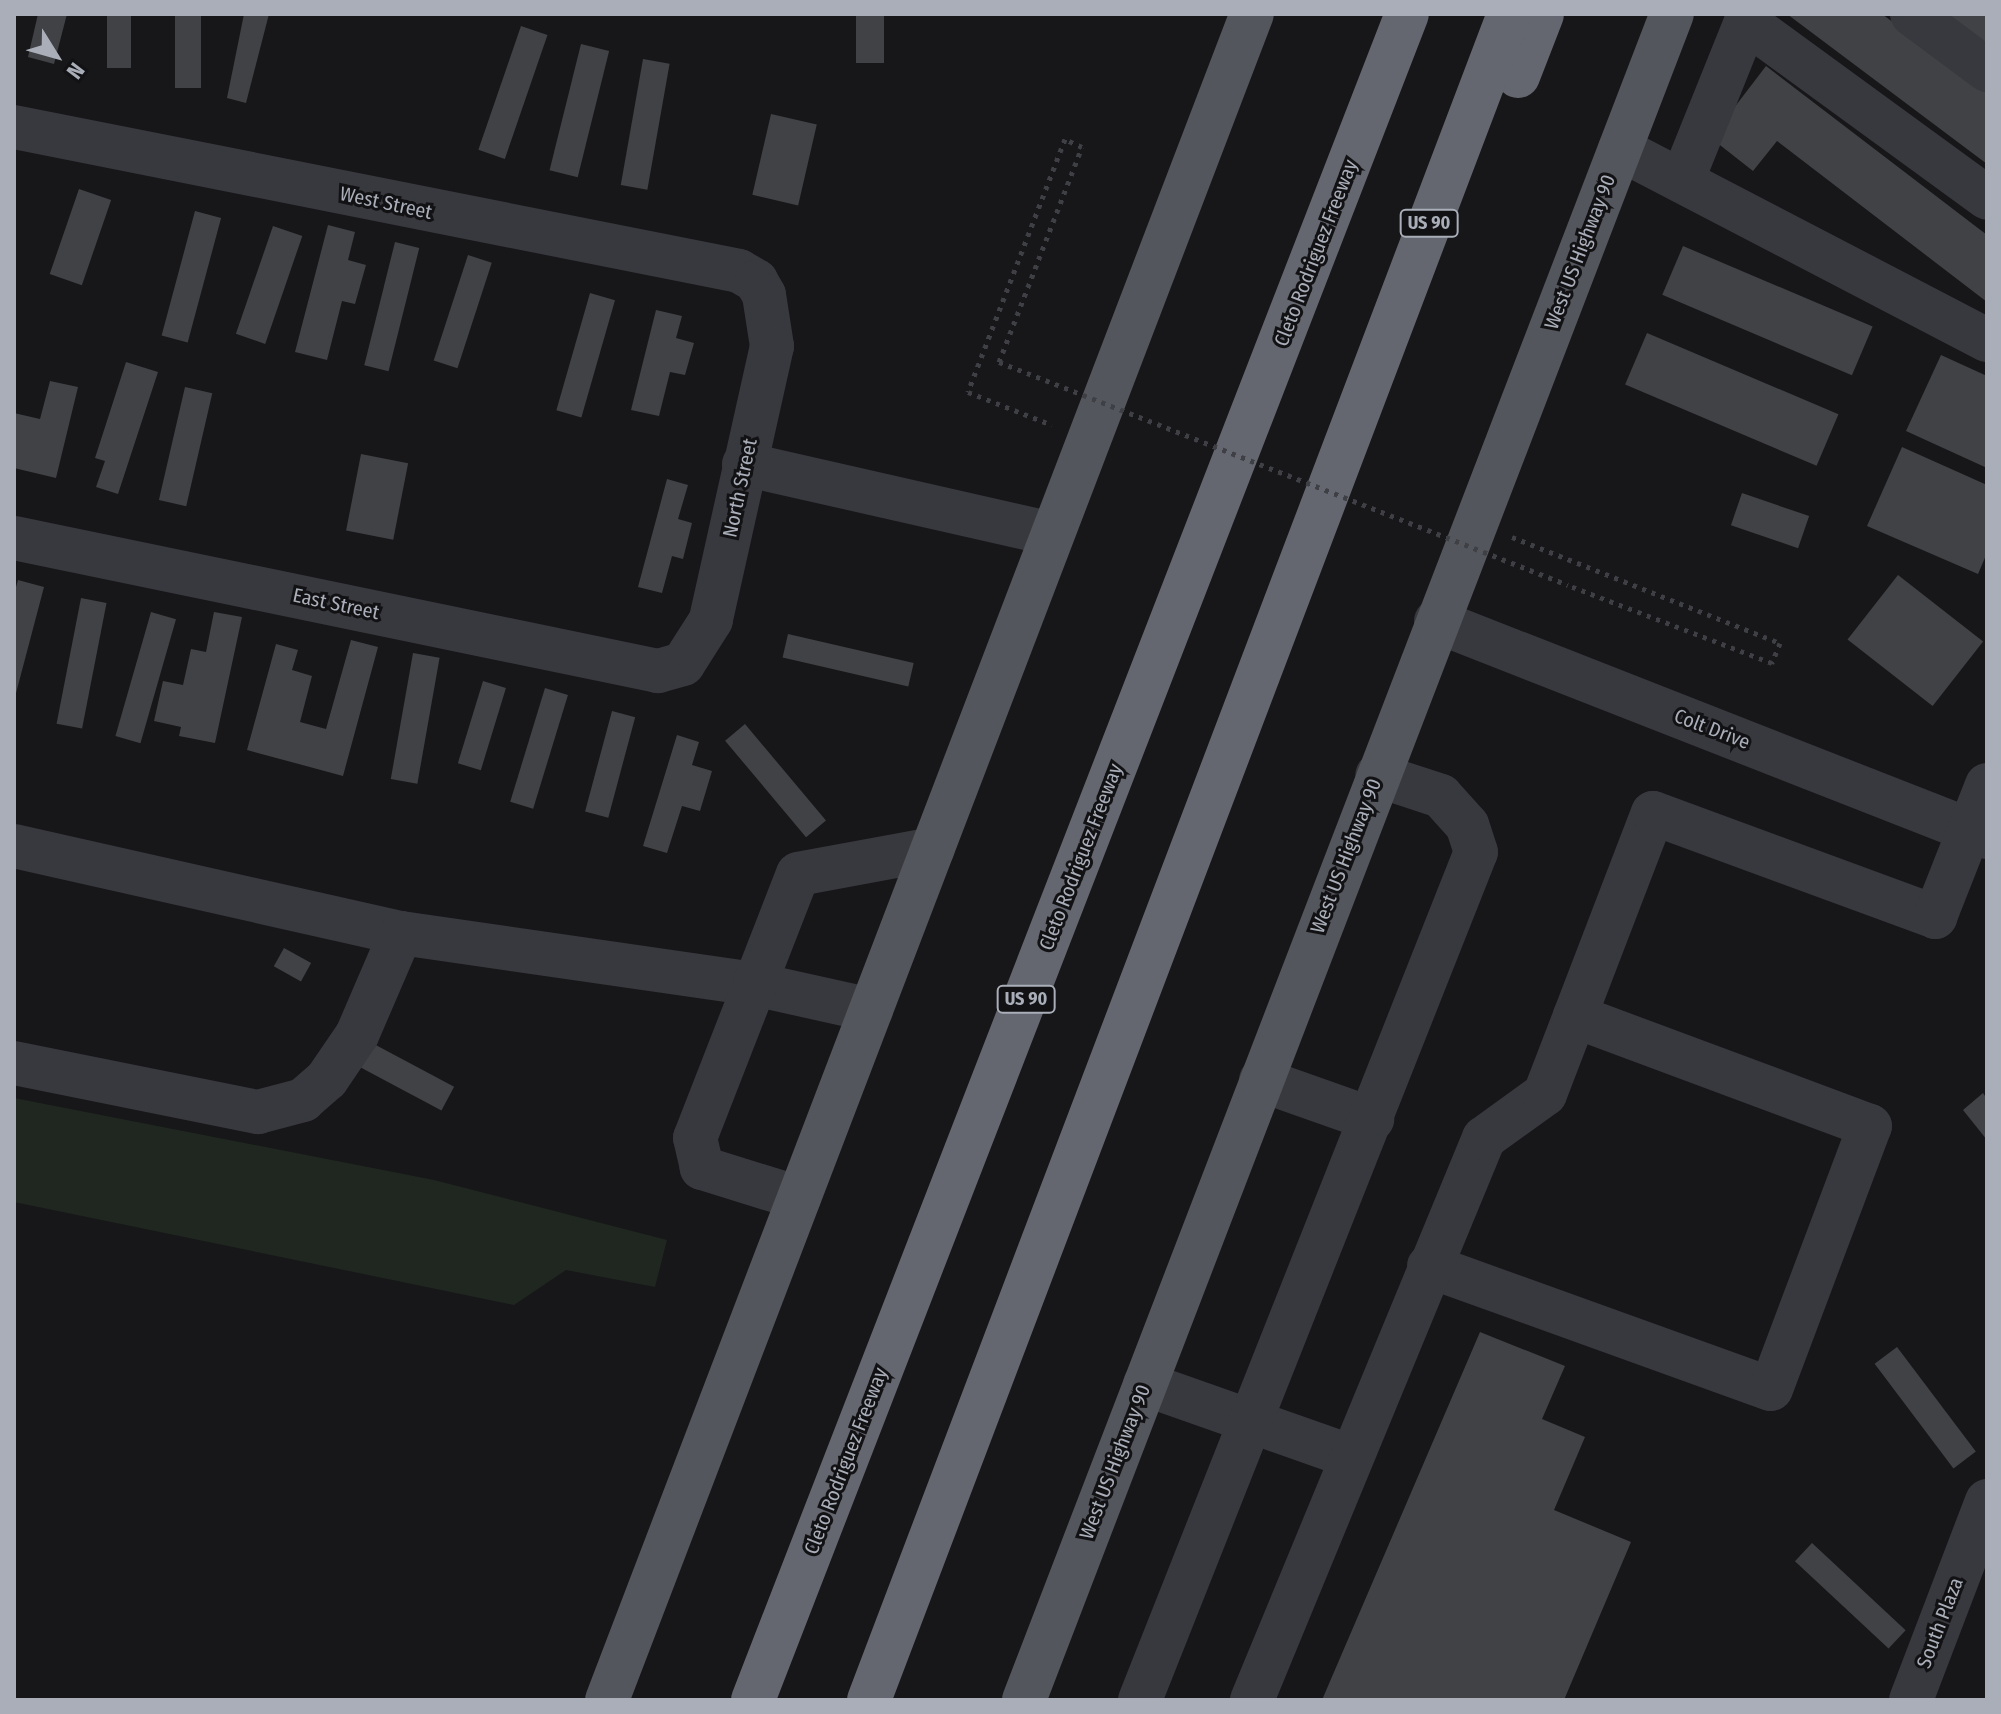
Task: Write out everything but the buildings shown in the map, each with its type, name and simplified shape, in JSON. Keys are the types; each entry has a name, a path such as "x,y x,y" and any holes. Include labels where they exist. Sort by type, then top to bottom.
{"highway":[{"path":"1299,298 1354,74 1376,14"},
{"name":"Cleto Rodriguez Freeway","path":"753,1700 1407,14"},
{"name":"US 90","path":"869,1700 1509,14"},
{"path":"1349,431 1471,199 1542,14"}],"main road":[{"path":"607,1700 1252,14"},
{"name":"West US Highway 90","path":"1024,1700 1436,621 1672,14"}],"street":[{"path":"1912,14 1987,70"},
{"path":"1682,181 1747,18 1987,198"},
{"name":"West Street","path":"14,127 739,271 756,281"},
{"path":"1620,149 1987,340"},
{"name":"North Street","path":"658,671 683,664 711,620 772,346 771,315 756,281"},
{"path":"744,464 1052,534"},
{"name":"East Street","path":"14,538 658,671"},
{"name":"Colt Drive","path":"1436,621 1978,833"},
{"path":"1140,1700 1476,852 1467,825 1441,796 1377,775"},
{"path":"1252,1700 1349,1456 1484,1138 1545,1094 1653,813 1935,917 1978,833 1987,785"},
{"path":"14,846 401,933 754,984 871,1010"},
{"path":"799,1198 702,1168 695,1138 754,984 798,874 933,849"},
{"path":"14,1063 258,1112 303,1100 327,1079 357,1035 401,933"},
{"path":"1429,1266 1771,1389 1870,1126 1575,1016"},
{"path":"1261,1080 1372,1119"},
{"path":"1145,1384 1349,1456"},
{"name":"South Plaza","path":"1911,1700 1987,1501"}],"path":[{"path":"1055,426 968,392 1065,139 1082,147 999,362 1772,663 1780,643 1507,535"}],"shaded area":[{"path":"14,1098 434,1180 667,1240 655,1287 566,1270 514,1305 14,1202"}]}
